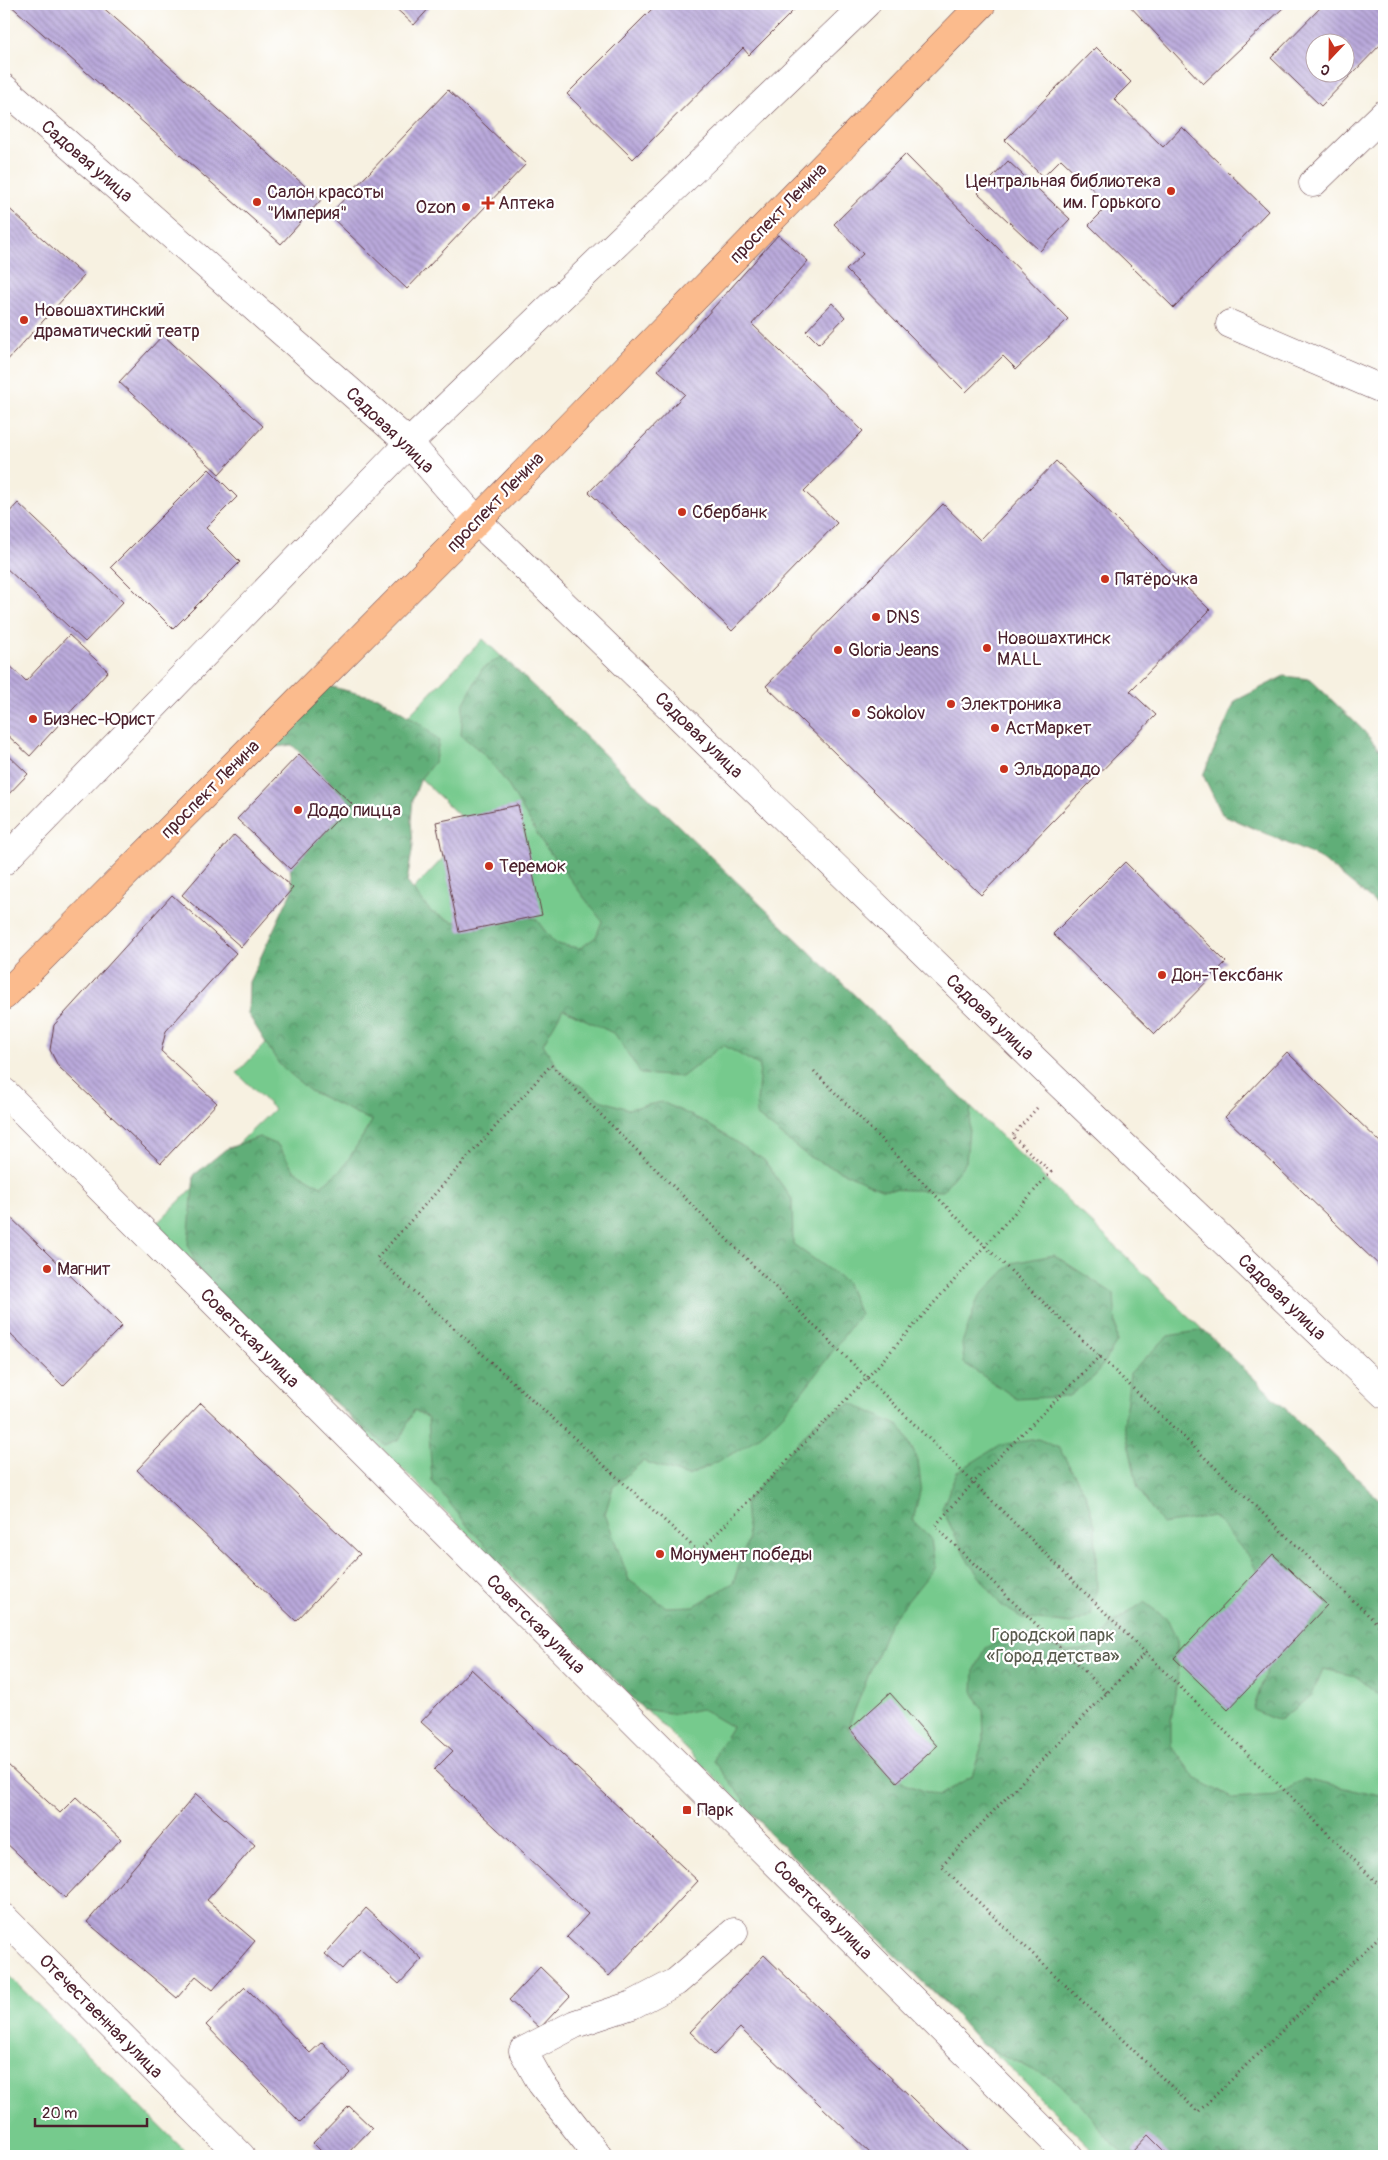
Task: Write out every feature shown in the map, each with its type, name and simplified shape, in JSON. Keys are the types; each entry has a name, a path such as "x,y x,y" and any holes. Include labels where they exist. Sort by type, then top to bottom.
{"main road":[{"name":"проспект Ленина","path":"4,996 477,521 971,7"}],"street":[{"path":"4,860 409,444 866,4"},
{"name":"Садовая улица","path":"4,88 409,444 477,521 1059,1083 1383,1390"},
{"path":"1313,183 1384,114"},
{"path":"1230,324 1384,390"},
{"name":"Советская улица","path":"4,1092 1056,2152"},
{"name":"Отечественная улица","path":"4,1918 241,2156"},
{"path":"598,2156 541,2083 523,2051 575,2024 632,2005 676,1982 734,1932"}],"path":[{"path":"1059,1083 1012,1136 1051,1172 986,1247 866,1379 698,1552 376,1258 551,1065 866,1379 1147,1652 1384,1890"},
{"path":"814,1071 986,1247 1384,1630"},
{"path":"1100,1356 973,1482 935,1526 1107,1693"},
{"path":"1147,1652 941,1866 1198,2112 1384,1932"}],"green space":[{"name":"Городской парк «Город детства»","path":"483,639 1384,1504 1384,2156 1099,2156 155,1225 274,1109 237,1073 472,828 383,742"},
{"name":"Городской парк «Город детства»","path":"502,656 971,1107 966,1162 942,1191 881,1189 809,1157 756,1115 760,1066 723,1045 682,1077 641,1074 615,1034 563,1009 543,1044 560,1071 600,1100 628,1109 662,1102 703,1121 764,1160 792,1199 793,1244 846,1282 860,1314 817,1373 782,1415 762,1434 742,1448 688,1476 643,1461 613,1487 605,1514 629,1580 666,1607 694,1606 733,1583 748,1539 745,1502 817,1421 852,1403 901,1427 918,1460 921,1487 913,1521 931,1538 935,1567 889,1624 848,1727 877,1763 905,1784 938,1796 972,1776 984,1739 983,1711 973,1691 974,1671 986,1648 1018,1632 1066,1651 1093,1649 1113,1623 1144,1602 1168,1620 1177,1640 1178,1674 1171,1721 1171,1745 1195,1778 1233,1799 1276,1796 1304,1779 1384,1797 1384,2156 1124,2156 1080,2104 1058,2082 982,2045 946,2004 769,1833 714,1761 717,1751 732,1727 701,1709 676,1714 643,1709 470,1529 432,1481 428,1418 414,1410 400,1439 385,1445 207,1295 188,1244 194,1175 226,1149 259,1137 278,1145 294,1170 321,1186 343,1168 372,1121 310,1091 279,1064 248,1014 249,982 293,888 290,869 352,804 292,745 276,747 274,725 317,683 378,697 422,725 439,741 435,761 421,778 413,799 411,821 413,845 407,882 431,912 454,922 501,910 536,919 555,944 580,948 596,937 602,921 544,845 506,782 486,756 461,735 463,705 482,669"},
{"path":"1284,676 1310,679 1362,729 1384,755 1384,910 1320,858 1222,814 1203,775 1235,701"},
{"path":"1054,1255 1114,1294 1117,1342 1095,1376 1069,1396 1017,1399 964,1363 962,1343 978,1298 1012,1263"},
{"path":"1204,1330 1384,1504 1384,1699 1356,1676 1323,1669 1312,1695 1278,1721 1253,1710 1283,1622 1250,1558 1214,1516 1162,1524 1138,1488 1124,1424 1130,1373 1168,1336"},
{"path":"1038,1439 1059,1448 1085,1493 1095,1525 1097,1588 1091,1615 1071,1624 1022,1618 1001,1605 969,1563 942,1509 957,1472 1000,1445"},
{"path":"4,1971 190,2156 4,2156"}],"building":[{"path":"9,4 99,4 321,200 281,244"},
{"path":"391,4 433,4 414,25"},
{"path":"657,4 800,4 749,55 743,48 633,159 567,94"},
{"path":"1128,4 1282,4 1285,6 1203,84"},
{"path":"1324,4 1384,4 1384,41 1356,70 1356,32 1306,32 1306,82 1344,82 1321,106 1271,58"},
{"name":"Центральная библиотека им. Горького","path":"1096,47 1131,82 1114,99 1163,147 1182,127 1268,211 1174,308 1089,225 1109,205 1061,159 1043,177 1005,140"},
{"path":"448,90 526,164 407,289 329,215"},
{"path":"905,154 1068,319 1016,369 1003,356 966,392 846,270 863,254 834,224"},
{"path":"1008,161 1070,219 1040,251 978,193"},
{"name":"Новошахтинский драматический театр","path":"4,204 84,276 4,364"},
{"path":"778,235 808,261 752,324 863,431 804,491 837,523 732,631 589,492 685,394 658,370"},
{"path":"832,303 845,317 819,344 806,331"},
{"path":"163,335 263,426 219,474 119,382"},
{"name":"Новошахтинск MALL","path":"1056,461 1210,610 1130,691 1156,715 981,895 766,686 943,504 980,540"},
{"path":"209,469 237,497 206,528 240,562 173,629 111,567"},
{"path":"18,503 123,602 85,642 4,566 4,518"},
{"path":"69,635 108,671 30,756 4,732 4,660 26,681"},
{"path":"4,751 28,774 4,799"},
{"path":"299,754 352,804 290,869 237,819"},
{"path":"518,805 542,915 459,932 436,822"},
{"path":"234,835 293,888 241,947 182,895"},
{"path":"1125,862 1226,962 1155,1034 1053,934"},
{"path":"172,895 236,953 166,1031 161,1051 217,1103 161,1163 58,1066 50,1050 54,1025"},
{"path":"1287,1052 1384,1146 1384,1270 1225,1117"},
{"path":"4,1211 122,1326 63,1386 4,1328"},
{"path":"201,1403 360,1554 296,1621 137,1470"},
{"path":"1273,1554 1327,1605 1228,1710 1174,1658"},
{"path":"471,1669 698,1881 609,1976 567,1937 588,1914 434,1770 453,1751 421,1722"},
{"path":"890,1693 937,1746 897,1782 850,1729"},
{"path":"8,1765 60,1813 76,1797 121,1839 65,1898 4,1841 4,1770"},
{"path":"196,1794 255,1845 207,1900 255,1941 213,1990 196,1976 177,1998 87,1922"},
{"path":"366,1908 422,1959 399,1984 360,1949 342,1969 325,1954"},
{"path":"764,1955 972,2156 873,2156 740,2028 714,2055 690,2032"},
{"path":"540,1967 570,1996 540,2028 509,2000"},
{"path":"245,1987 310,2053 322,2042 351,2073 300,2122 206,2025"},
{"path":"349,2106 372,2128 345,2156 326,2156 313,2143"},
{"path":"1148,2135 1169,2156 1137,2156 1132,2152"}],"place":[{"name":"Центральная библиотека им. Горького","path":"1171,191"},
{"name":"Салон красоты \"Империя\"","path":"257,202"},
{"name":"Аптека","path":"488,203"},
{"name":"Ozon","path":"466,207"},
{"name":"Новошахтинский драматический театр","path":"24,320"},
{"name":"Сбербанк","path":"682,512"},
{"name":"Пятёрочка","path":"1105,579"},
{"name":"DNS","path":"876,617"},
{"name":"Новошахтинск MALL","path":"987,648"},
{"name":"Gloria Jeans","path":"838,650"},
{"name":"Электроника","path":"951,704"},
{"name":"Sokolov","path":"856,713"},
{"name":"Бизнес-Юрист","path":"33,719"},
{"name":"АстМаркет","path":"995,728"},
{"name":"Эльдорадо","path":"1004,769"},
{"name":"Додо пицца","path":"298,810"},
{"name":"Теремок","path":"489,866"},
{"name":"Дон-Тексбанк","path":"1162,975"},
{"name":"Магнит","path":"47,1269"},
{"name":"Монумент победы","path":"660,1554"},
{"name":"Парк","path":"687,1810"}]}
